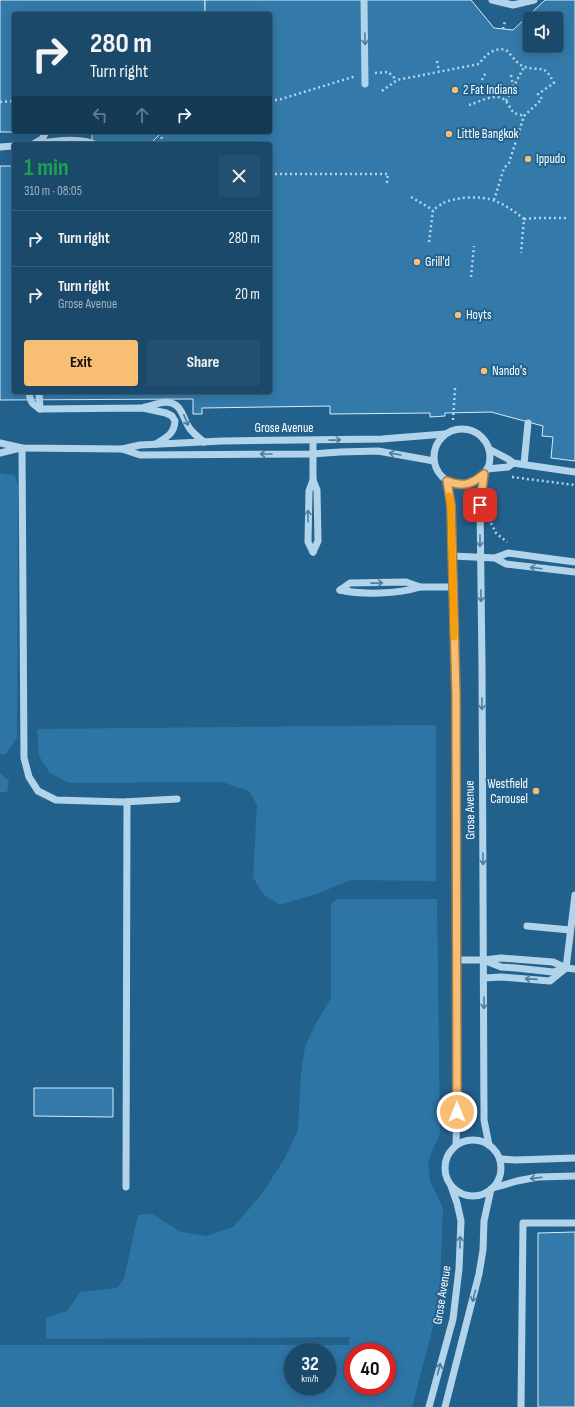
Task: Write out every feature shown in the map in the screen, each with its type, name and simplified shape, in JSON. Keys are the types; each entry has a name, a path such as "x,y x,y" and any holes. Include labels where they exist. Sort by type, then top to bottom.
{"street":[{"path":"364,0 365,84"},
{"path":"492,0 513,4 534,0"},
{"path":"37,142 42,139 45,134"},
{"path":"80,134 80,141"},
{"path":"47,142 86,142"},
{"path":"0,147 12,146"},
{"path":"29,394 29,400 40,409 143,408 166,413 172,416 175,421 174,428 172,433 156,444"},
{"path":"39,394 40,409"},
{"path":"143,408 166,402 176,405 181,408 189,428 204,442"},
{"path":"524,464 528,423"},
{"path":"455,429 466,429 476,432 484,439 489,449 490,459 486,472 477,481 467,484 456,484 447,481 436,468 434,461 434,450 438,441 446,434 455,429"},
{"name":"Grose Avenue","path":"0,443 22,448 122,449 140,445 156,444 382,439 446,434"},
{"path":"313,440 313,480 317,490 318,541 314,552 308,542 308,491 313,480"},
{"path":"22,448 24,758 29,777 38,791 56,800 127,802 177,800"},
{"name":"Grose Avenue","path":"0,453 22,448"},
{"name":"Grose Avenue","path":"122,449 140,455 312,454 378,451 434,461"},
{"path":"489,449 513,463 575,472"},
{"path":"486,472 508,467 513,463"},
{"name":"Grose Avenue","path":"486,472 480,505 480,557 482,665 484,1120 489,1145"},
{"name":"Grose Avenue","path":"447,481 451,505 456,703 456,1145"},
{"path":"495,558 508,553 575,562"},
{"path":"452,556 495,558 506,564 575,572"},
{"path":"420,587 406,582 350,583 340,590 351,592 407,591 420,587 453,586"},
{"path":"126,1188 127,802"},
{"path":"484,978 501,977 550,981 566,968 575,895"},
{"path":"527,926 570,930"},
{"path":"457,960 484,960 501,958 553,962 566,968 575,969"},
{"path":"473,1139 489,1145 496,1151 500,1159 501,1168 499,1177 491,1188 484,1193 477,1196 467,1195 458,1192 451,1186 445,1172 445,1164 450,1150 456,1145 473,1139"},
{"path":"500,1159 516,1160 575,1158"},
{"path":"491,1188 538,1177 575,1176"},
{"name":"Grose Avenue","path":"429,1407 452,1318 459,1269 460,1221 457,1203 451,1186"},
{"path":"445,1407 479,1274 483,1250 484,1221 491,1188"},
{"path":"521,1407 523,1223 575,1223"}],"path":[{"path":"503,29 505,21"},
{"path":"382,91 397,80 479,64 487,54 496,49 506,50 518,63 524,67 545,69 554,82 538,94 542,99 524,116 509,163 504,168 494,200"},
{"path":"511,54 514,51"},
{"path":"437,61 439,71"},
{"path":"506,101 524,67"},
{"path":"272,100 278,100 354,76 365,74 388,72 397,80"},
{"path":"482,80 486,72"},
{"path":"511,75 514,87"},
{"path":"469,105 491,97 499,97 506,101 514,114 524,116"},
{"path":"0,102 12,101"},
{"path":"161,134 162,141"},
{"path":"272,174 388,174 387,182 390,183"},
{"path":"411,197 433,210"},
{"path":"433,210 444,203 473,197 494,200 506,205 524,219 567,218"},
{"path":"429,242 433,210"},
{"path":"521,253 524,219"},
{"path":"471,277 474,246"},
{"path":"453,420 455,388"},
{"path":"505,477 525,478 575,485"},
{"path":"490,522 496,533 508,544"}],"shaded area":[{"path":"0,473 15,475 18,487 17,738 6,754 0,754"},
{"path":"436,725 436,881 351,880 319,893 280,905 264,895 253,877 257,805 249,791 222,782 69,783 50,773 39,756 37,729"},
{"path":"0,773 9,781 7,792 0,792"},
{"path":"338,899 437,899 440,1134 428,1164 430,1181 443,1208 440,1284 433,1327 412,1407 0,1407 0,1345 284,1345 284,1395 336,1395 336,1345 344,1345 344,1395 396,1395 396,1343 349,1343 350,1337 46,1339 46,1318 67,1311 80,1292 117,1288 124,1279 138,1215 152,1214 181,1232 207,1236 233,1227 261,1195 285,1158 298,1130 301,1073 305,1047 315,1025 331,998 331,904"}],"building":[{"path":"0,0 205,0 205,12 12,12 12,132 0,132"},
{"name":"Westfield Carousel","path":"205,0 471,0 494,28 513,30 523,21 523,52 563,52 563,12 532,12 545,0 575,0 575,461 551,458 553,437 542,436 543,426 491,412 445,413 445,416 430,417 430,413 330,414 330,406 202,408 202,414 193,414 193,399 0,400 0,166 12,166 12,394 272,394 272,142 152,142 160,134 272,134 272,12 205,12"},
{"path":"92,134 160,134 152,142 92,142"},
{"path":"34,1088 113,1088 113,1117 34,1116"},
{"path":"575,1232 575,1407 538,1407 538,1233"}],"slow traffic":[{"path":"449,496 451,505 454,637"}],"place":[{"name":"2 Fat Indians","path":"455,90"},
{"name":"Little Bangkok","path":"449,134"},
{"name":"Ippudo","path":"528,159"},
{"name":"Grill'd","path":"417,262"},
{"name":"Hoyts","path":"458,315"},
{"name":"Nando's","path":"484,371"},
{"name":"Westfield Carousel","path":"536,791"}],"route":[{"path":"457,1112 456,696 451,505 447,481 456,484 467,484 477,481 484,474 480,505"}]}
